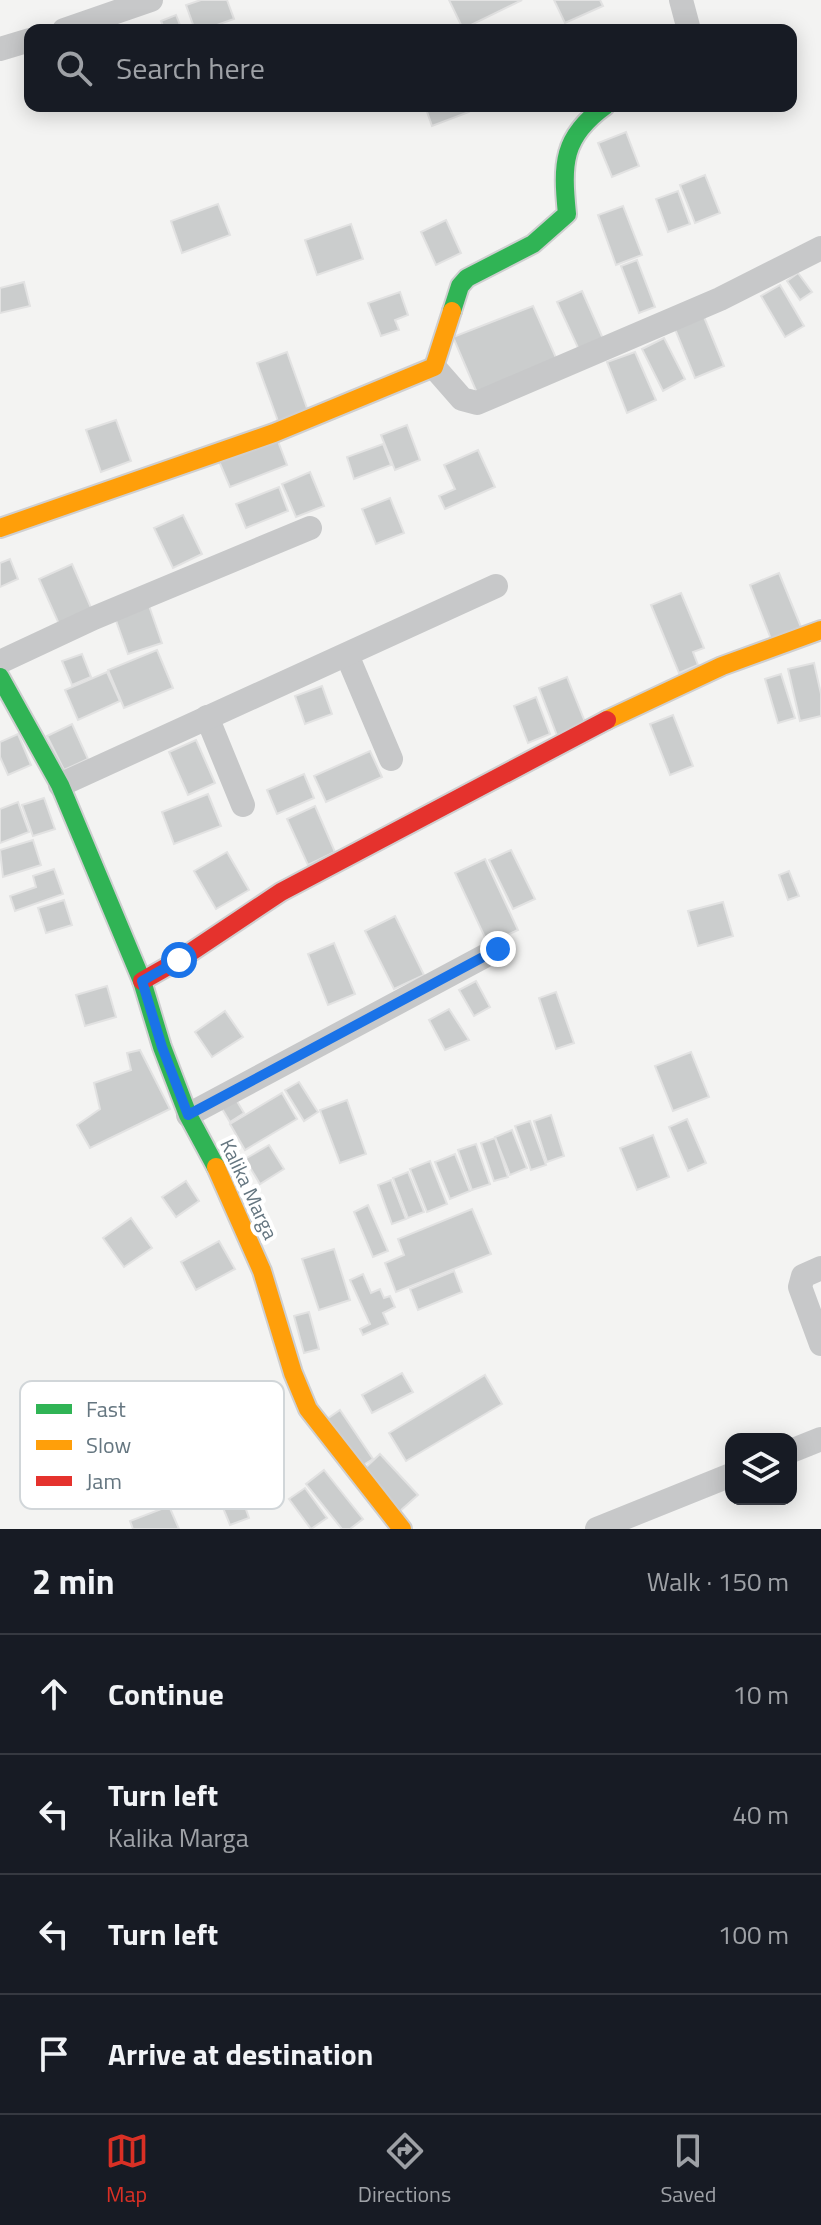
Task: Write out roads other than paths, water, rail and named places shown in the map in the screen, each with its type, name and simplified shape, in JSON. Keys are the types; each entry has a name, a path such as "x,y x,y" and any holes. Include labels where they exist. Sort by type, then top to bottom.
{"street":[{"path":"81,24 151,0"},
{"path":"681,0 687,24"},
{"path":"0,49 24,42"},
{"path":"0,528 306,422 434,367 460,286 467,278 534,244 553,231 567,214 564,156 569,140 596,112"},
{"path":"434,367 462,399 477,403 720,299 821,248"},
{"path":"0,662 94,618 310,528"},
{"path":"60,785 496,586"},
{"path":"142,981 281,892 604,721 722,666 821,630"},
{"path":"347,655 391,759"},
{"name":"Kalika Marga","path":"0,677 60,785 142,981 162,1047 188,1115 223,1180 262,1271 293,1373 308,1409 402,1529"},
{"path":"207,717 243,805"},
{"path":"188,1115 498,949"},
{"path":"821,1268 803,1276 800,1287 821,1344"},
{"path":"797,1449 821,1439"},
{"path":"597,1529 725,1477"}]}
